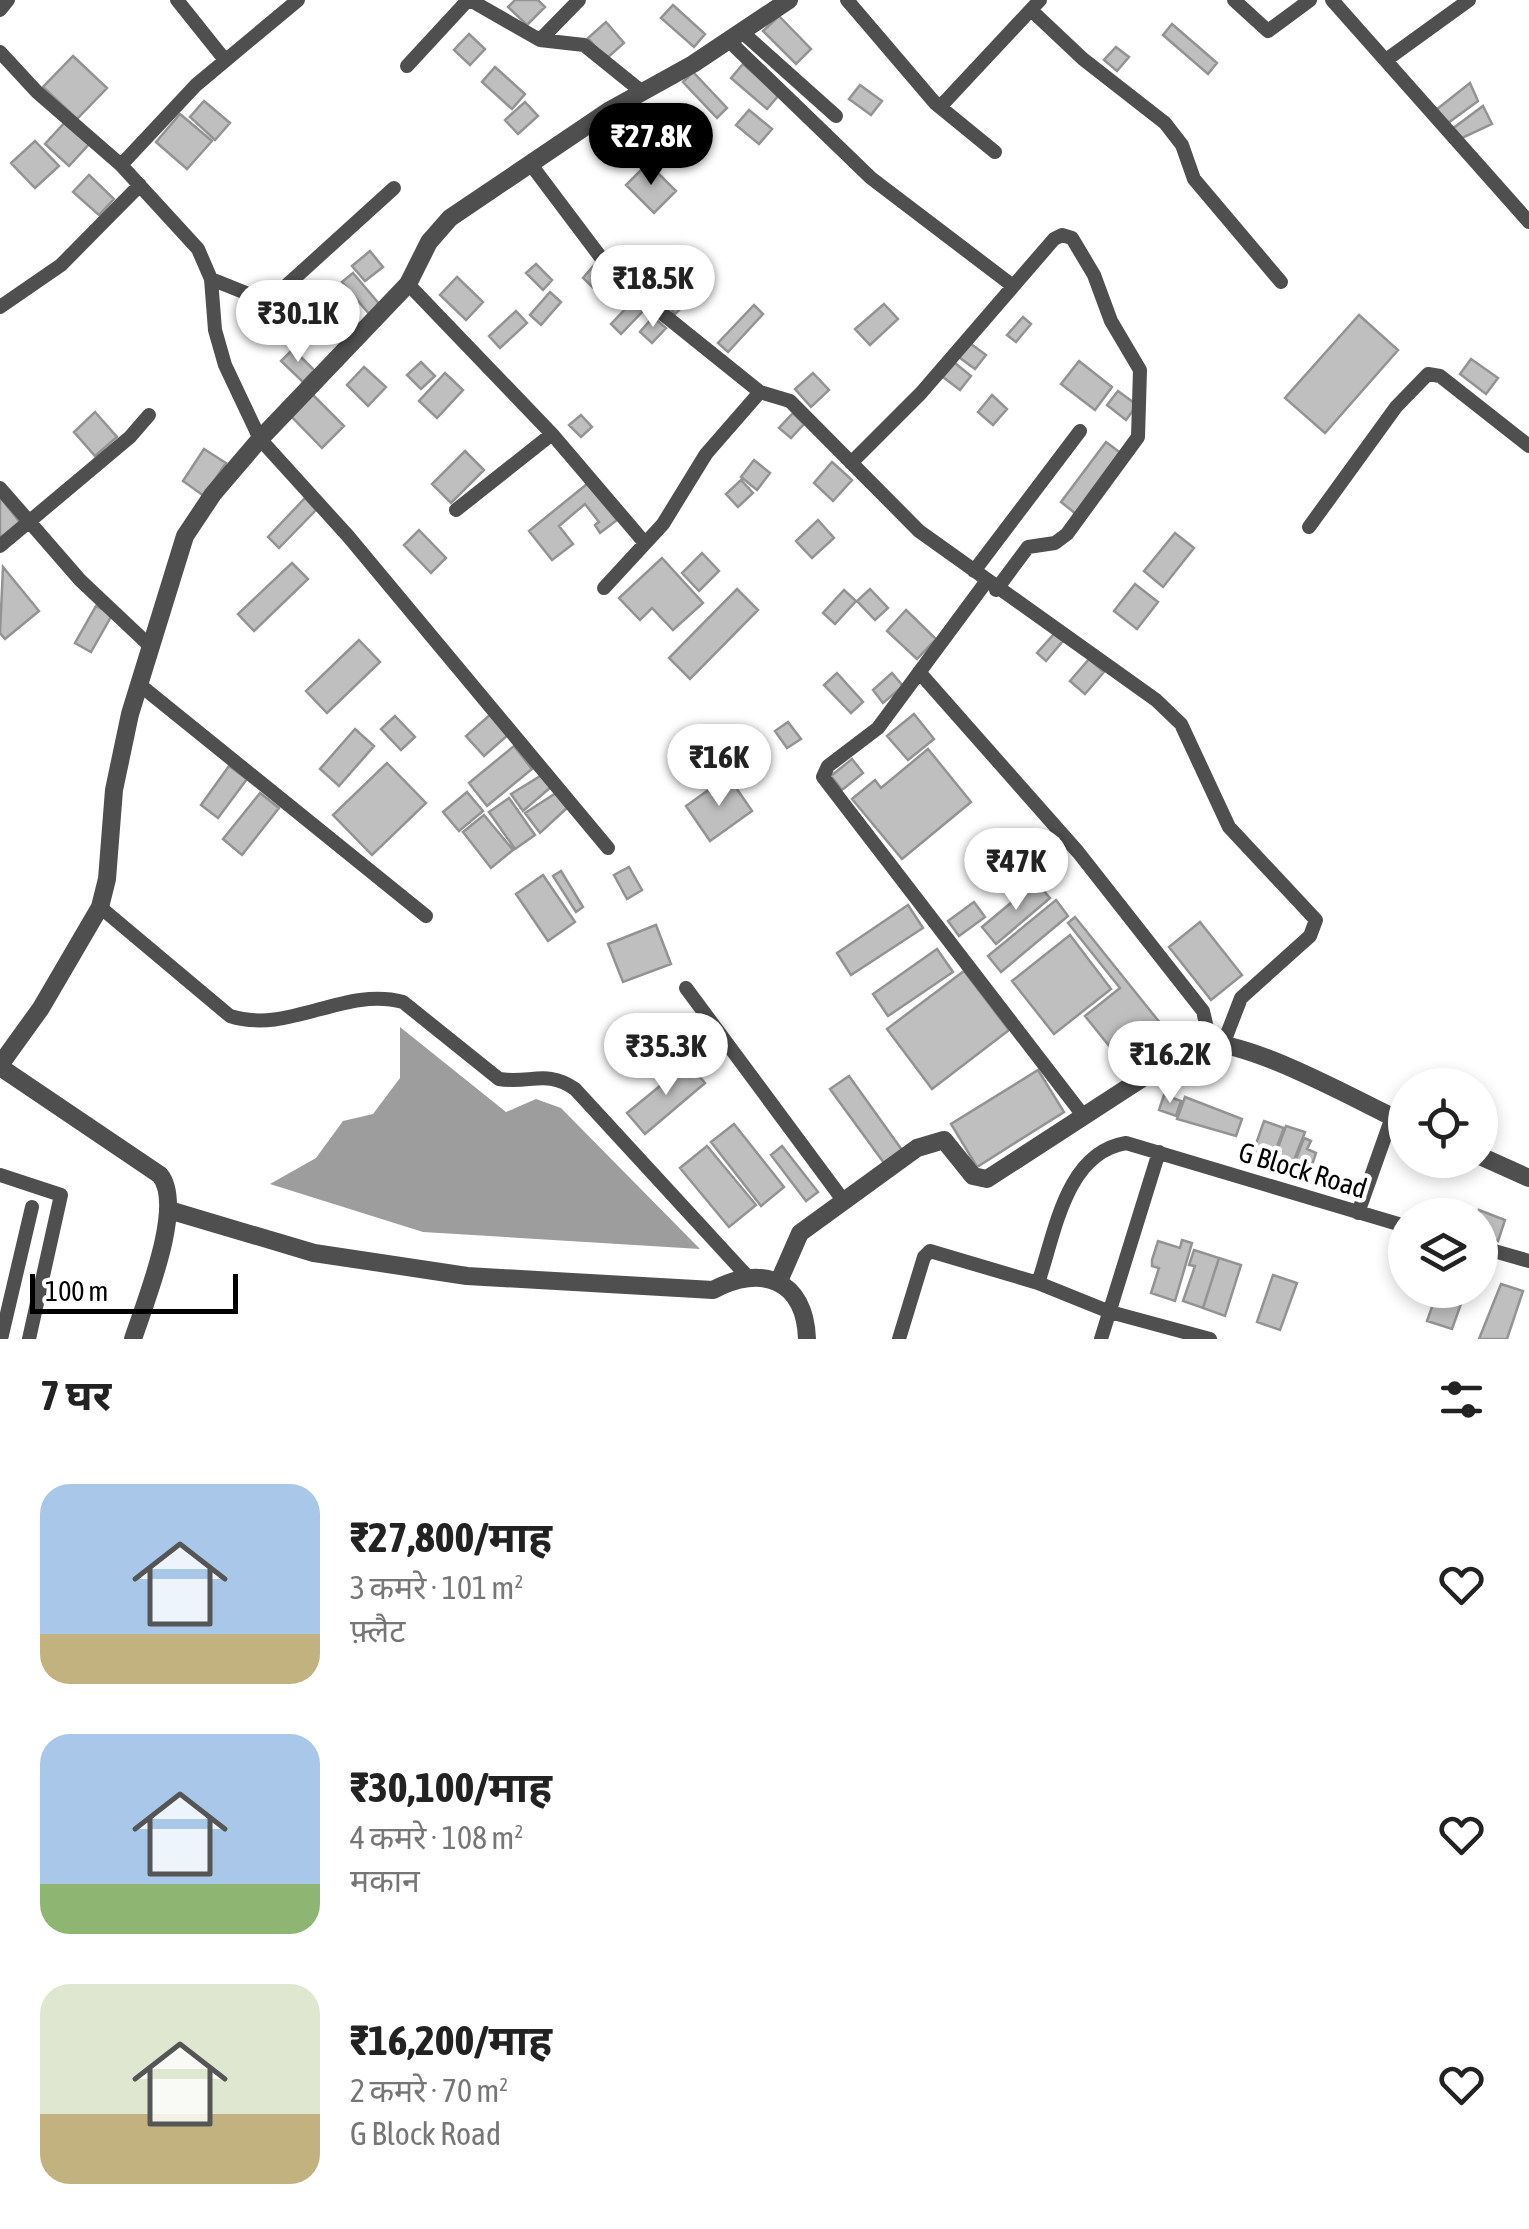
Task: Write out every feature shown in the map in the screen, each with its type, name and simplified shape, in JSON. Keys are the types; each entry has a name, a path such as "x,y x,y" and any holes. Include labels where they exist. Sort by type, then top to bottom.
{"street":[{"path":"0,10 8,0"},
{"path":"176,0 225,60"},
{"path":"122,165 196,85 298,0"},
{"path":"407,66 469,0 540,40 584,46 641,91"},
{"path":"540,40 579,0"},
{"path":"133,1339 169,1210 169,1188 160,1175 0,1066 41,1008 100,907 107,879 114,790 140,685 185,536 213,494 260,439 408,284 440,228 641,91 736,37 789,0"},
{"path":"847,0 940,107 995,152"},
{"path":"1234,0 1268,32 1310,0"},
{"path":"1332,0 1529,222"},
{"path":"1386,60 1469,0"},
{"path":"940,107 1036,5 1165,123 1182,145 1194,179 1282,282"},
{"path":"736,37 836,116"},
{"path":"736,37 871,178 1013,286"},
{"path":"0,52 37,92 122,165 198,249 212,279 215,330 225,364 260,439 348,536 608,848"},
{"path":"532,166 612,270 760,392 790,401 919,532 1168,709 1181,724 1229,827 1316,920 1310,936 1241,998 1217,1041"},
{"path":"0,307 60,265 140,184"},
{"path":"212,279 256,297 276,295 394,188"},
{"path":"851,463 921,393 1054,239 1062,234 1072,238 1094,275 1111,321 1138,360 1138,437 1067,534 1055,543 1028,548 991,586 878,728 828,766 824,785 1082,1114"},
{"path":"408,284 552,434 644,542"},
{"path":"1308,527 1396,407 1428,374 1440,376 1529,446"},
{"path":"604,588 663,524 706,454 760,392"},
{"path":"0,546 130,437 149,415"},
{"path":"974,571 1080,430"},
{"path":"456,510 552,434"},
{"path":"0,488 80,580 151,647"},
{"path":"919,672 1090,866 1204,1011 1217,1041"},
{"path":"140,685 426,916"},
{"path":"100,907 230,1016 252,1023 274,1022 385,997 403,1002 499,1080 559,1077 575,1089 747,1276"},
{"path":"686,988 842,1200"},
{"path":"778,1281 800,1233 842,1200 934,1140 952,1144 973,1176 988,1179 1082,1114 1195,1044 1217,1041 1388,1116"},
{"name":"G Block Road","path":"1038,1283 1070,1189 1087,1160 1126,1142 1388,1221"},
{"path":"1358,1213 1388,1143"},
{"path":"1101,1339 1160,1152"},
{"path":"1498,1164 1529,1178"},
{"path":"0,1174 61,1195 29,1339"},
{"path":"1,1339 32,1207"},
{"path":"169,1210 314,1253 467,1276 713,1290 747,1276 778,1281 800,1304 808,1339"},
{"path":"900,1338 924,1258 930,1251 1038,1283 1110,1312 1210,1339"},
{"path":"1498,1253 1529,1261"}],"shaded area":[{"path":"400,1027 506,1112 536,1099 561,1108 700,1249 423,1232 270,1184 316,1158 343,1121 373,1114 400,1078"}],"building":[{"path":"515,0 538,0 545,7 527,25 508,7"},
{"path":"673,5 705,34 694,47 661,18"},
{"path":"779,16 811,49 796,64 763,31"},
{"path":"606,22 624,43 606,59 588,38"},
{"path":"1172,24 1217,63 1208,74 1163,35"},
{"path":"469,34 485,49 470,65 454,50"},
{"path":"1116,47 1129,57 1117,71 1104,60"},
{"path":"73,56 107,88 77,119 43,87"},
{"path":"743,64 779,95 767,109 731,78"},
{"path":"495,67 525,94 512,109 482,82"},
{"path":"693,72 727,108 717,118 683,82"},
{"path":"1470,83 1478,101 1448,123 1436,110"},
{"path":"860,85 882,101 871,115 849,99"},
{"path":"204,101 230,123 215,140 190,117"},
{"path":"525,102 538,116 518,134 505,120"},
{"path":"1483,106 1492,124 1460,139 1452,129"},
{"path":"749,110 772,129 759,144 736,125"},
{"path":"180,114 212,141 187,169 156,142"},
{"path":"67,120 91,142 69,166 45,144"},
{"path":"35,141 59,166 35,188 11,163"},
{"path":"648,163 676,191 654,213 626,185"},
{"path":"89,175 114,199 99,215 73,192"},
{"path":"370,251 383,267 365,281 352,266"},
{"path":"536,264 552,280 543,290 526,273"},
{"path":"595,264 619,286 606,300 583,278"},
{"path":"353,273 381,306 370,315 342,282"},
{"path":"457,277 483,302 466,320 440,295"},
{"path":"681,287 691,299 675,314 665,302"},
{"path":"550,292 561,302 541,325 530,315"},
{"path":"633,301 643,311 621,334 611,324"},
{"path":"884,304 898,319 870,345 855,329"},
{"path":"754,305 763,314 728,352 718,343"},
{"path":"516,311 527,323 500,348 489,336"},
{"path":"1359,315 1398,350 1325,433 1285,398"},
{"path":"653,317 666,328 652,343 640,332"},
{"path":"1023,317 1031,324 1016,342 1007,335"},
{"path":"967,341 986,355 975,369 956,355"},
{"path":"293,349 314,370 303,382 281,361"},
{"path":"1471,359 1498,378 1486,394 1460,374"},
{"path":"1079,361 1112,387 1095,410 1061,384"},
{"path":"421,362 435,376 421,389 407,375"},
{"path":"955,363 971,376 960,390 943,377"},
{"path":"364,367 386,387 368,406 347,385"},
{"path":"445,373 463,390 437,418 419,401"},
{"path":"813,373 829,390 811,407 795,389"},
{"path":"1118,391 1137,405 1126,420 1107,405"},
{"path":"311,393 344,426 322,448 289,414"},
{"path":"992,395 1007,409 993,425 978,412"},
{"path":"95,412 117,437 95,456 74,432"},
{"path":"793,413 804,424 791,438 779,428"},
{"path":"581,415 592,427 581,437 569,425"},
{"path":"1106,442 1122,454 1076,514 1061,502"},
{"path":"204,449 226,463 204,496 183,481"},
{"path":"465,451 484,470 451,503 432,484"},
{"path":"754,460 770,473 757,490 741,477"},
{"path":"832,462 852,480 833,501 814,483"},
{"path":"741,480 753,493 738,507 726,494"},
{"path":"587,484 617,520 600,533 595,525 599,522 585,504 559,526 573,544 552,560 529,531"},
{"path":"0,497 22,525 0,543"},
{"path":"305,498 316,510 279,548 268,537"},
{"path":"818,520 834,538 812,558 796,541"},
{"path":"419,530 446,558 431,573 404,545"},
{"path":"1175,533 1194,548 1163,587 1144,571"},
{"path":"702,553 719,571 699,591 682,573"},
{"path":"662,558 703,603 673,630 652,608 640,620 619,598"},
{"path":"292,563 308,579 254,631 238,614"},
{"path":"3,567 39,611 5,639 0,633"},
{"path":"1135,584 1158,602 1137,629 1114,611"},
{"path":"737,589 758,610 690,679 669,658"},
{"path":"870,589 888,608 875,620 857,601"},
{"path":"844,590 856,601 835,624 823,613"},
{"path":"96,606 112,615 91,652 75,643"},
{"path":"906,610 936,639 917,659 887,631"},
{"path":"1054,634 1063,641 1046,661 1037,653"},
{"path":"359,640 380,662 327,713 306,691"},
{"path":"1089,659 1104,672 1085,694 1070,681"},
{"path":"837,673 863,702 851,713 824,685"},
{"path":"892,673 903,686 883,703 873,690"},
{"path":"491,714 509,734 484,756 466,736"},
{"path":"914,714 934,739 908,760 887,736"},
{"path":"395,716 415,737 401,750 381,729"},
{"path":"788,722 801,739 787,748 775,731"},
{"path":"355,729 374,746 339,786 320,769"},
{"path":"514,746 532,769 487,806 469,783"},
{"path":"928,749 971,802 902,859 852,799 875,780 881,788"},
{"path":"852,759 863,773 842,790 831,776"},
{"path":"387,763 426,803 372,855 333,815"},
{"path":"229,766 247,779 218,818 201,805"},
{"path":"542,775 551,787 523,811 511,794"},
{"path":"728,776 752,811 710,841 686,806"},
{"path":"467,792 483,811 459,831 443,812"},
{"path":"260,793 279,808 242,855 223,839"},
{"path":"556,793 567,808 540,833 525,813"},
{"path":"509,798 535,835 515,849 489,812"},
{"path":"484,815 513,850 491,868 463,832"},
{"path":"629,867 642,890 627,899 614,875"},
{"path":"561,871 583,907 576,912 553,876"},
{"path":"543,875 575,922 548,941 516,894"},
{"path":"1036,882 1050,898 996,944 982,927"},
{"path":"1056,900 1068,916 1001,972 988,956"},
{"path":"974,902 985,917 959,936 948,921"},
{"path":"908,905 923,928 851,975 837,953"},
{"path":"1075,917 1173,1039 1131,1073 1085,1016 1120,988 1068,923"},
{"path":"1200,922 1242,975 1211,1000 1169,947"},
{"path":"656,925 671,964 623,982 608,944"},
{"path":"1070,935 1111,989 1054,1034 1012,981"},
{"path":"937,949 953,972 888,1016 873,994"},
{"path":"964,971 1009,1030 932,1089 887,1029"},
{"path":"688,1063 705,1083 645,1134 627,1113"},
{"path":"1038,1070 1064,1112 977,1167 951,1124"},
{"path":"849,1076 902,1150 884,1163 830,1089"},
{"path":"1164,1095 1181,1101 1176,1116 1159,1110"},
{"path":"1185,1097 1242,1119 1236,1136 1177,1119"},
{"path":"1264,1121 1284,1128 1270,1165 1251,1158"},
{"path":"734,1124 784,1187 761,1206 711,1142"},
{"path":"1286,1126 1305,1132 1291,1168 1273,1161"},
{"path":"1304,1138 1311,1141 1307,1149 1316,1153 1312,1165 1296,1159"},
{"path":"707,1146 756,1205 729,1227 680,1168"},
{"path":"782,1146 818,1192 806,1201 771,1155"},
{"path":"1498,1217 1505,1220 1498,1241"},
{"path":"1182,1240 1192,1243 1175,1301 1151,1293 1159,1268 1152,1266 1158,1241 1180,1248"},
{"path":"1194,1250 1219,1258 1203,1308 1183,1301 1195,1266 1189,1265"},
{"path":"1219,1258 1241,1265 1225,1316 1203,1308"},
{"path":"1273,1275 1297,1283 1280,1330 1257,1322"},
{"path":"1501,1284 1523,1291 1507,1339 1479,1339 1491,1308 1498,1308"},
{"path":"1432,1308 1460,1308 1452,1329 1427,1321"}]}
